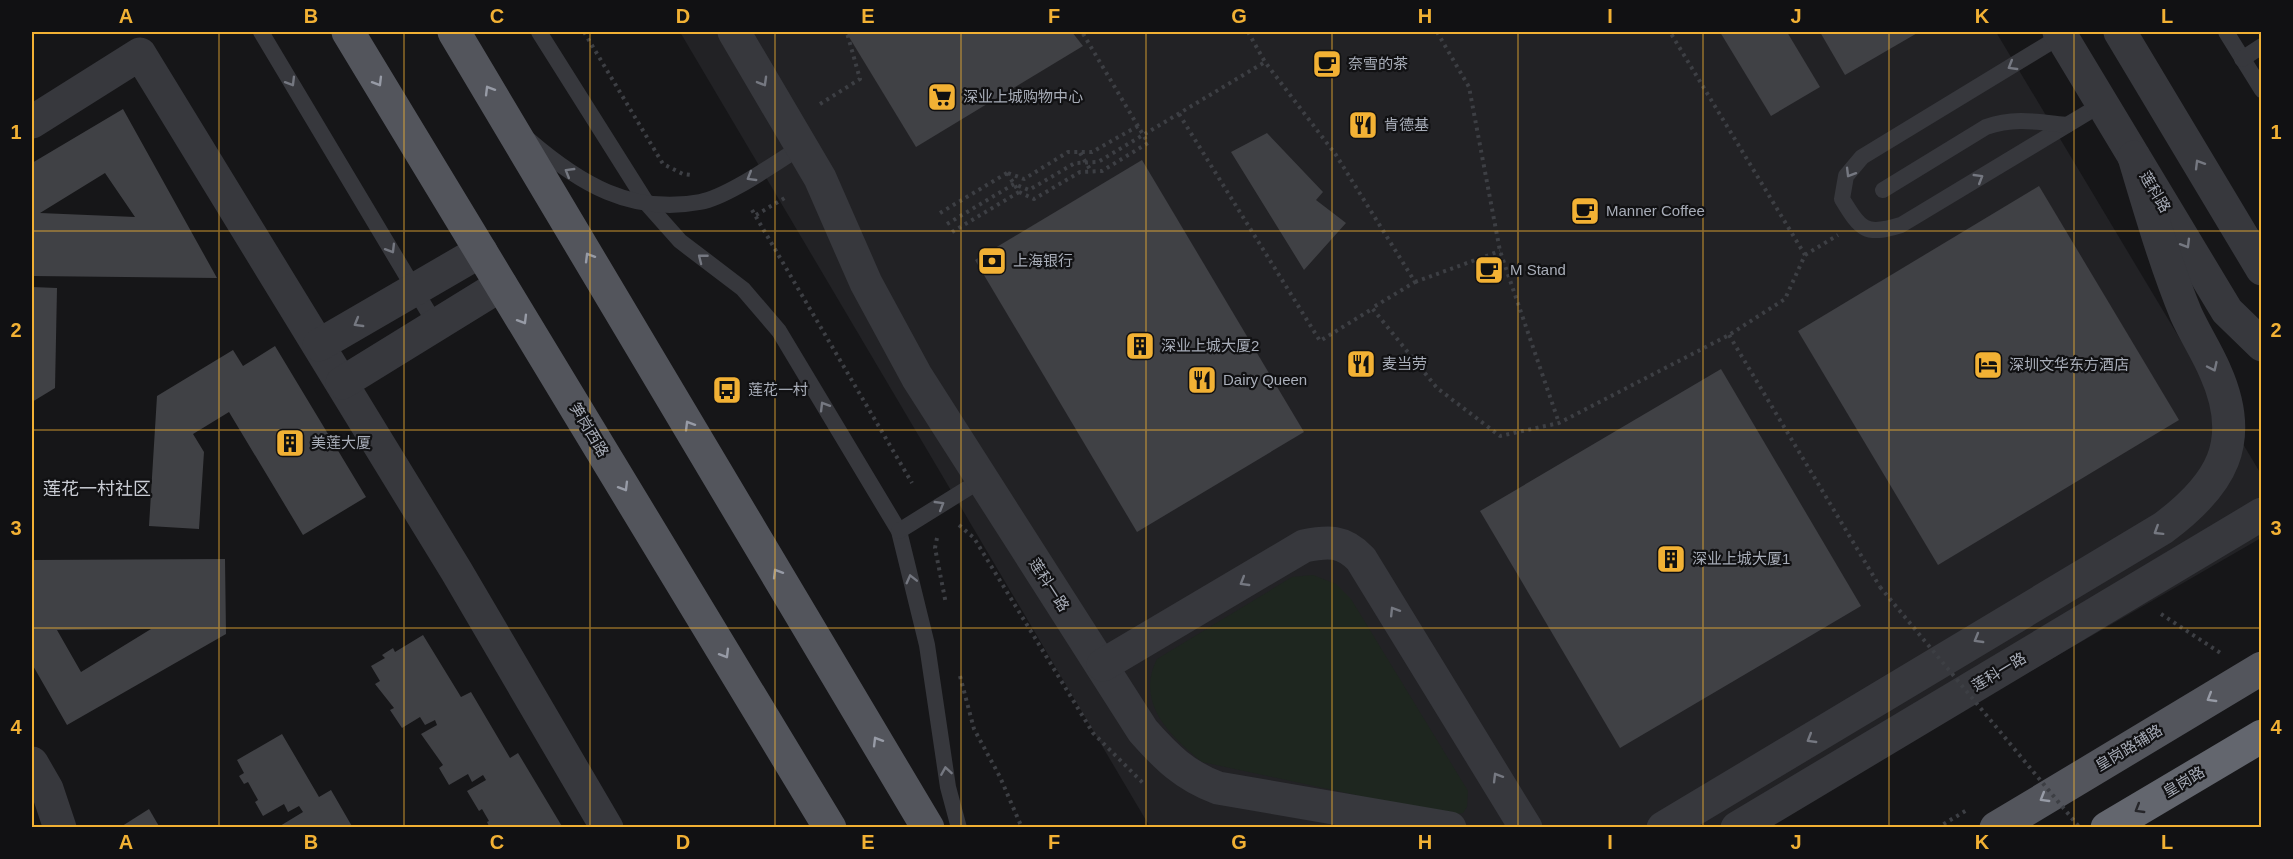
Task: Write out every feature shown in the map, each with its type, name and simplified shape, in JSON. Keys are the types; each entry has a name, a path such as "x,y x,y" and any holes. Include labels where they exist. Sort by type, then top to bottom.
{"highway":[{"name":"皇岗路","path":"2107,828 2262,736"}],"main road":[{"name":"笋岗西路","path":"348,32 830,828"},
{"path":"454,32 928,828"},
{"name":"皇岗路辅路","path":"1996,828 2262,668"}],"street":[{"name":"莲科一路","path":"734,32 820,177 866,283 917,377 1143,731 1169,761 1203,782 1218,788 1450,828"},
{"path":"2120,32 2262,269"},
{"name":"莲科路","path":"2060,34 2227,311 2262,345"},
{"path":"32,123 140,54 457,572 607,828"},
{"path":"1664,828 2163,528 2205,493 2225,455 2229,430 2224,394 2187,315 2163,251 2134,157"},
{"path":"319,345 481,251"},
{"path":"342,383 501,285"},
{"name":"莲科一路","path":"1737,828 2262,514"},
{"path":"1102,665 1304,546 1337,542 1351,548 1361,559 1526,828"},
{"path":"32,763 47,789 60,828"}],"lane":[{"path":"261,32 436,325"},
{"path":"539,32 648,205 680,241 743,289 779,331 899,531 927,645 948,787 959,828"},
{"path":"2226,32 2262,90"},
{"path":"2060,34 1862,157 1846,176 1842,199 1857,224 1878,232 1901,225 2102,104"},
{"path":"2242,58 2262,46"},
{"path":"1883,190 1986,127 2003,121 2016,120 2067,125"},
{"path":"509,123 564,170 606,193 648,205 701,202 738,185 801,147"},
{"path":"899,531 981,480"}],"path":[{"path":"584,32 663,164 683,174 702,176"},
{"path":"1007,173 1019,192 1034,199 1080,172 1102,171 1148,143 1082,32"},
{"path":"1248,32 1265,62 1335,155 1415,282"},
{"path":"1437,32 1468,87 1500,251 1559,423"},
{"path":"1671,32 1805,255"},
{"path":"820,104 860,79 847,33"},
{"path":"1014,184 1029,190 1075,163 1098,162 1265,62"},
{"path":"1179,114 1320,341 1415,282 1500,251"},
{"path":"1007,173 1023,179 1068,152 1092,152 1138,126"},
{"path":"1080,152 1091,171"},
{"path":"940,213 1007,173"},
{"path":"947,224 1014,184"},
{"path":"952,232 1019,192"},
{"path":"756,216 788,196"},
{"path":"752,210 912,483"},
{"path":"1372,309 1437,388 1500,436 1559,423 1729,334 1785,299 1805,255 1857,224"},
{"path":"1729,334 1880,587 2080,828"},
{"path":"938,528 935,548 948,614"},
{"path":"2161,614 2225,656"},
{"path":"958,668 974,729 1000,777 1022,828"}],"shaded area":[{"path":"680,32 1996,32 2261,474 2261,538 1761,827 1150,827"},
{"path":"1313,575 1336,584 1351,599 1468,791 1467,807 1463,813 1449,815 1202,762 1178,741 1159,717 1150,690 1151,675 1157,659 1292,577"}],"building":[{"name":"深业上城购物中心","path":"846,32 1072,32 1083,46 916,147"},
{"path":"1720,32 1787,32 1820,87 1771,116"},
{"path":"1820,32 1919,32 1845,75"},
{"path":"123,109 217,278 32,276 32,163","holes":["105,173 135,217 40,213"]},
{"path":"1267,133 1323,192 1316,200 1346,223 1304,270 1231,152"},
{"name":"深业上城大厦2","path":"1142,160 1304,432 1137,532 975,260"},
{"path":"2039,186 2179,420 1938,565 1798,331"},
{"path":"32,287 57,288 55,388 32,402"},
{"name":"美莲大厦","path":"275,346 366,497 303,535 229,412 193,434 204,452 199,529 149,526 157,396 233,350 243,366"},
{"name":"深业上城大厦1","path":"1721,369 1861,606 1620,748 1480,511"},
{"path":"225,559 226,634 67,725 32,664 32,560","holes":["151,629 81,672 57,630"]},
{"path":"423,635 461,697 471,692 510,758 518,753 563,828 490,828 482,809 479,811 467,791 486,780 483,775 472,782 468,774 449,785 439,768 443,765 421,734 437,725 435,720 425,725 420,717 402,728 390,710 394,708 375,684 380,681 371,666 385,658 382,655 393,648 395,652"},
{"path":"282,734 319,797 331,790 353,828 281,828 280,826 303,812 299,806 288,812 284,804 263,816 255,802 258,800 248,782 244,784 239,776 244,773 237,760"},
{"path":"149,809 160,828 119,828"}],"place":[{"name":"奈雪的茶","path":"1327,64"},
{"name":"深业上城购物中心","path":"942,97"},
{"name":"肯德基","path":"1363,125"},
{"name":"Manner Coffee","path":"1585,211"},
{"name":"上海银行","path":"992,261"},
{"name":"M Stand","path":"1489,270"},
{"name":"深业上城大厦2","path":"1140,346"},
{"name":"麦当劳","path":"1361,364"},
{"name":"深圳文华东方酒店","path":"1988,365"},
{"name":"Dairy Queen","path":"1202,380"},
{"name":"莲花一村","path":"727,390"},
{"name":"美莲大厦","path":"290,443"},
{"name":"深业上城大厦1","path":"1671,559"}],"district":[{"name":"莲花一村社区","path":"97,489"}]}
